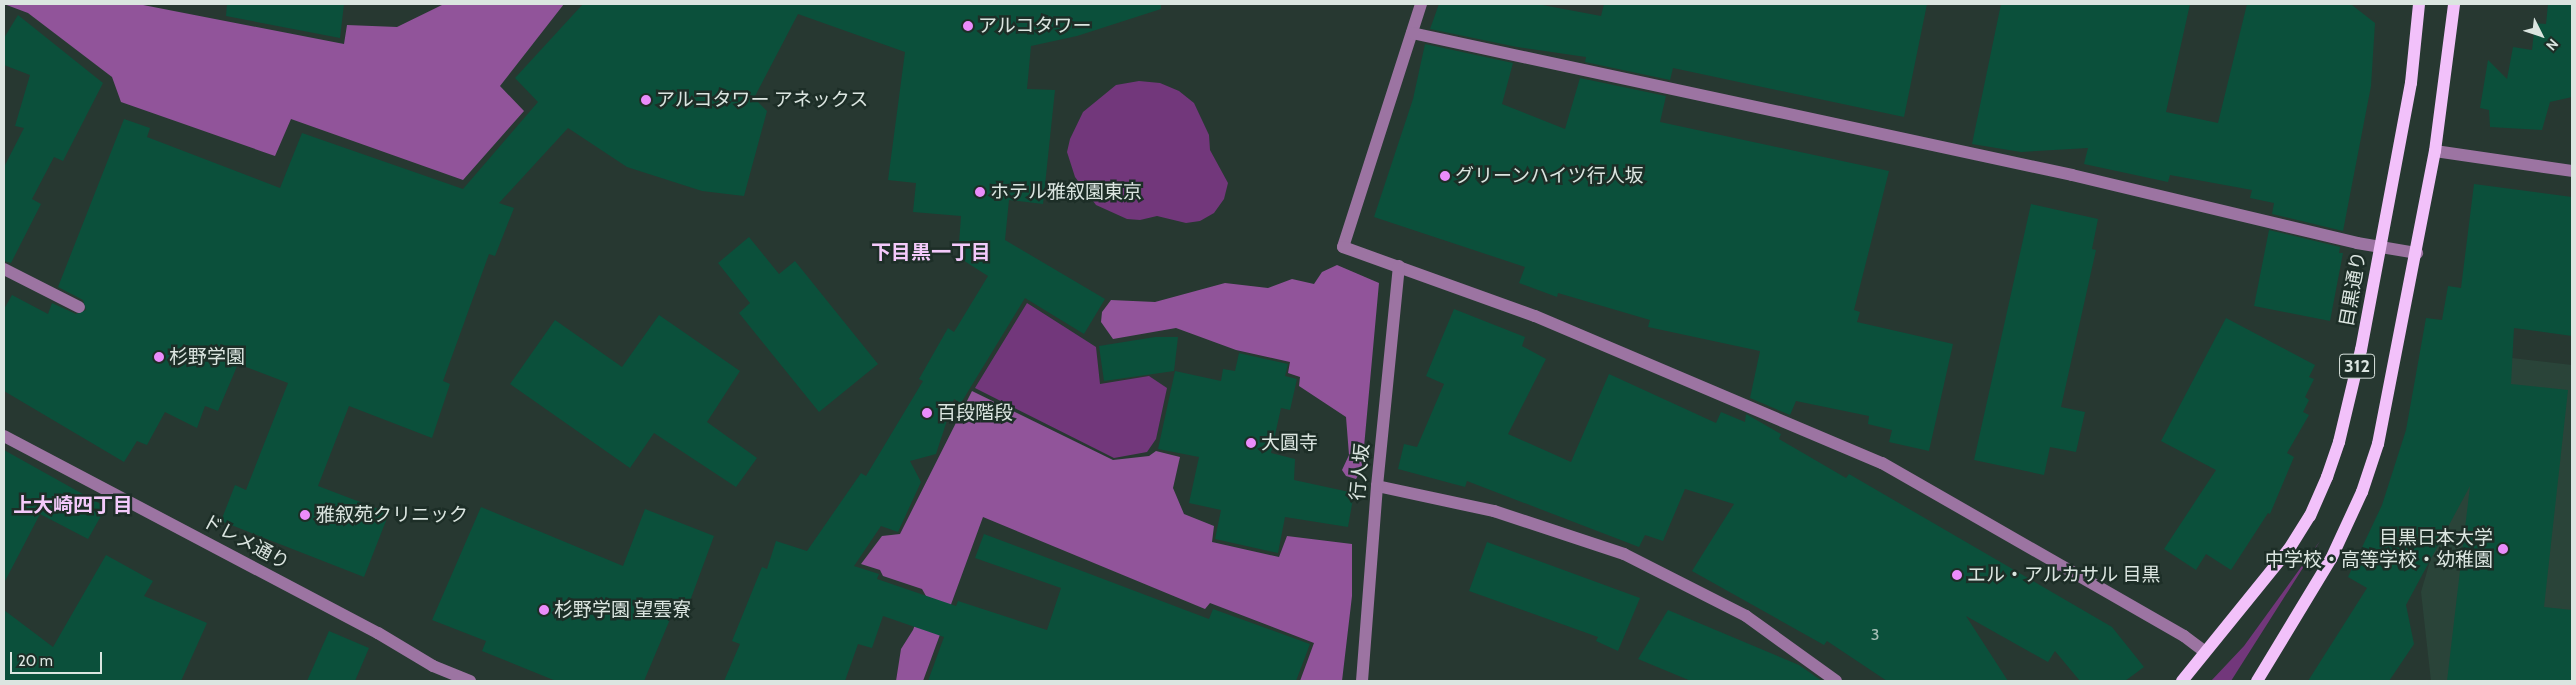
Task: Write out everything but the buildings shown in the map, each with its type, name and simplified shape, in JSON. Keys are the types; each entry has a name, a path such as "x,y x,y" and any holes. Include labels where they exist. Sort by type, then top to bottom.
{"main road":[{"name":"目黒通り","path":"2182,681 2289,549 2310,516 2328,477 2339,442 2361,350 2411,83 2419,4"},
{"name":"312","path":"2257,681 2331,559 2362,492 2378,444 2417,253 2435,151 2454,4"}],"street":[{"path":"1421,4 1343,247 1535,316 1882,463 2184,636 2205,652"},
{"path":"1412,33 1680,93 2072,175 2417,253"},
{"path":"2435,151 2572,170"},
{"name":"行人坂","path":"1362,681 1376,486 1399,266"},
{"path":"4,269 79,307"},
{"name":"ドレメ通り","path":"4,436 365,626 433,666 470,681"},
{"path":"1376,486 1494,511 1624,554 1746,616 1836,681"}],"shaded area":[{"path":"4,4 138,4 344,44 347,25 397,27 444,4 564,4 500,86 524,111 463,180 291,119 275,156 121,102 112,77 28,13"},
{"path":"1139,81 1160,83 1179,91 1194,103 1209,135 1210,150 1228,183 1224,199 1214,213 1200,221 1186,223 1157,216 1140,220 1127,219 1096,205 1075,177 1067,152 1070,139 1083,112 1116,85"},
{"path":"1337,265 1379,283 1362,469 1356,479 1346,476 1342,470 1349,455 1346,417 1299,386 1300,377 1288,373 1290,362 1236,350 1176,328 1113,339 1101,322 1102,312 1111,300 1155,302 1225,283 1268,288 1292,279 1314,284 1322,272"},
{"path":"1027,303 1096,347 1100,384 1149,376 1167,388 1156,439 1147,452 1114,458 975,388"},
{"name":"目黒日本大学 中学校・高等学校・幼稚園","path":"2477,354 2572,365 2572,681 2431,681 2421,592 2446,506"},
{"path":"972,391 1113,460 1149,456 1156,451 1180,457 1173,488 1184,514 1214,526 1212,542 1279,557 1287,536 1352,544 1352,596 1342,681 1300,681 1314,643 1210,603 1205,609 983,517 923,681 896,681 901,649 913,630 926,596 922,589 883,576 880,570 861,564 882,536 900,534"},
{"path":"2320,541 2231,681 2211,681 2244,646"}],"place":[{"name":"アルコタワー","path":"968,26"},
{"name":"アルコタワー アネックス","path":"646,100"},
{"name":"グリーンハイツ行人坂","path":"1445,176"},
{"name":"ホテル雅叙園東京","path":"980,192"},
{"name":"杉野学園","path":"159,357"},
{"name":"百段階段","path":"927,413"},
{"name":"大圓寺","path":"1251,443"},
{"name":"雅叙苑クリニック","path":"305,515"},
{"name":"目黒日本大学 中学校・高等学校・幼稚園","path":"2503,549"},
{"name":"エル・アルカサル 目黒","path":"1957,575"},
{"name":"杉野学園 望雲寮","path":"544,610"}],"district":[{"name":"下目黒一丁目","path":"931,252"},
{"name":"上大崎四丁目","path":"73,505"}]}
